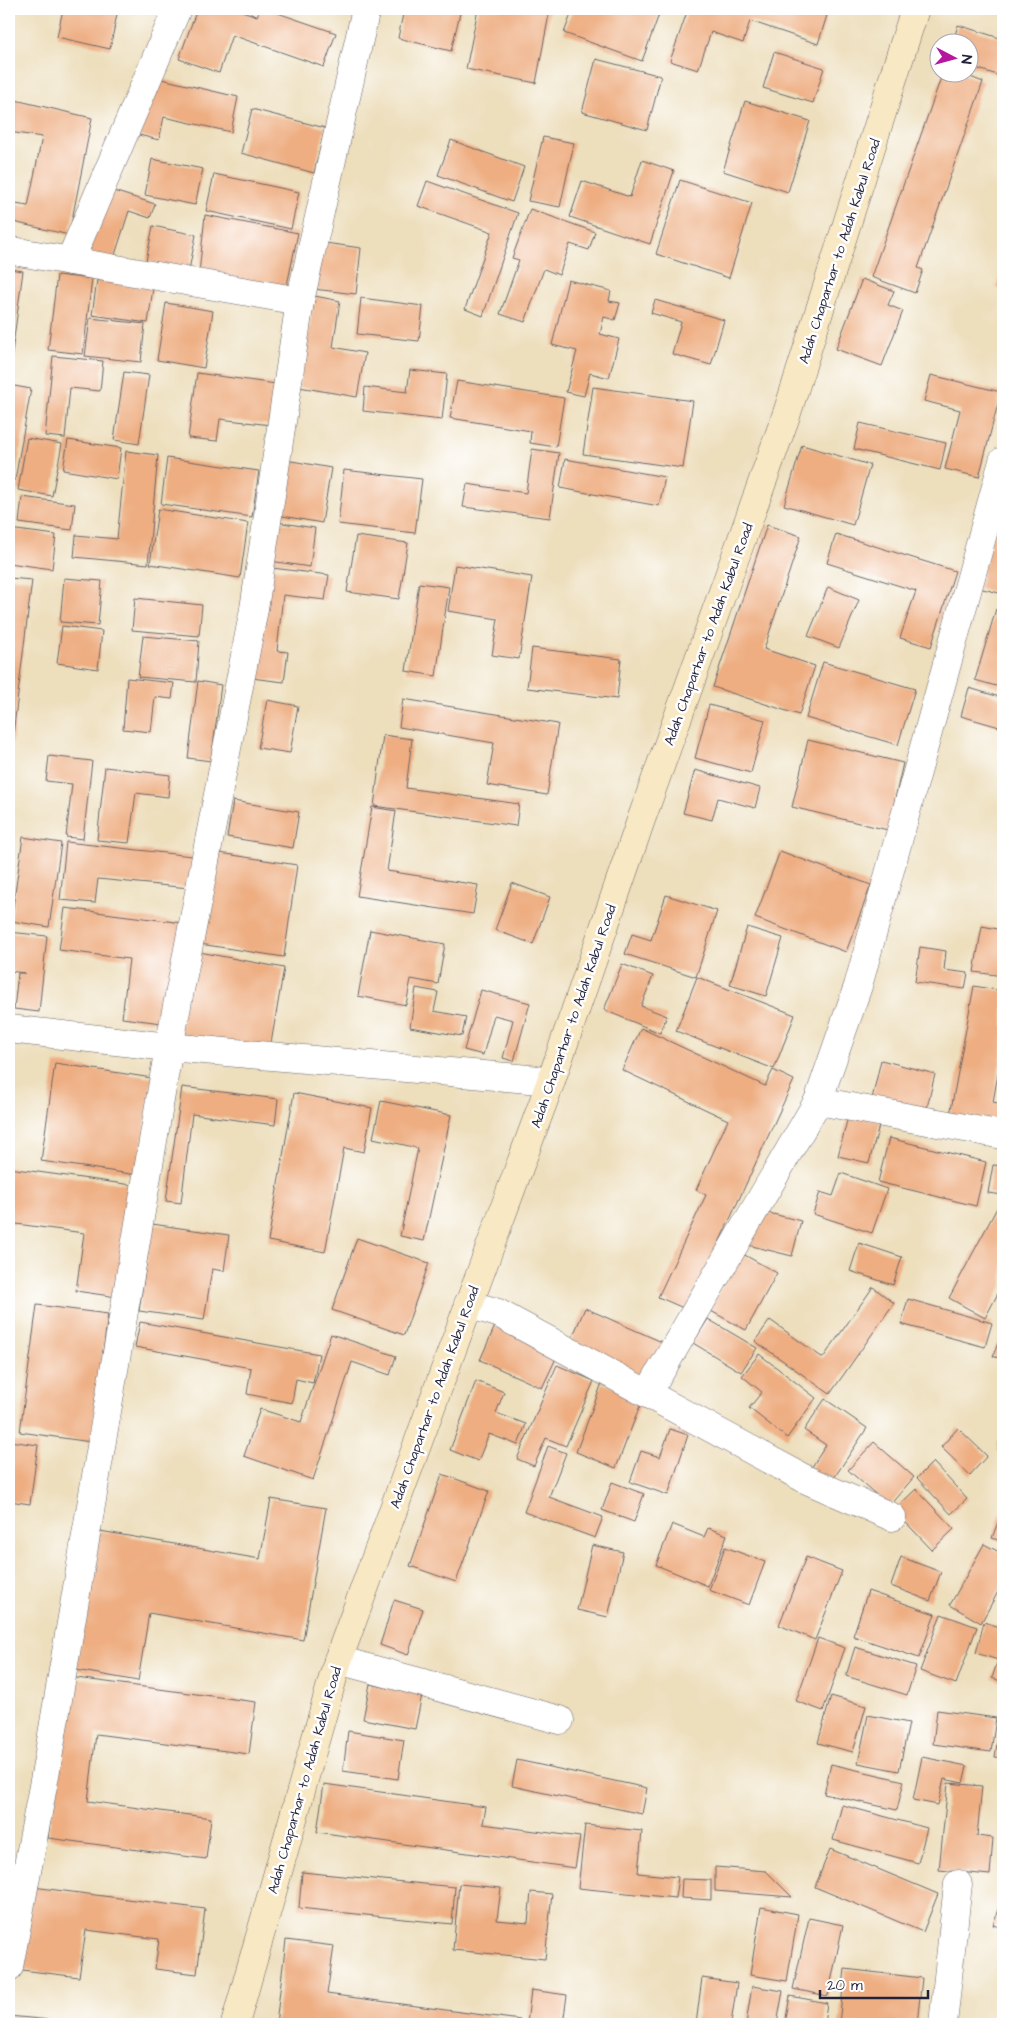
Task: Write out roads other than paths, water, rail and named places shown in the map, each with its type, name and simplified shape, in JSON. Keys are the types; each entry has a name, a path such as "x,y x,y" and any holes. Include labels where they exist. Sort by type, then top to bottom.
{"main road":[{"name":"Adah Chaparhar to Adah Kabul Road","path":"235,2024 338,1660 551,1081 644,810 787,413 915,9"}],"street":[{"path":"70,261 177,9"},
{"path":"9,1967 46,1770 169,1047 254,609 300,301 366,9"},
{"path":"13,251 300,301"},
{"path":"648,1393 818,1101 858,986 1003,461"},
{"path":"9,1029 169,1047 551,1081"},
{"path":"818,1101 1003,1135"},
{"path":"468,1304 498,1313 807,1480 892,1517"},
{"path":"338,1660 560,1720"},
{"path":"943,2024 958,1884"}]}
